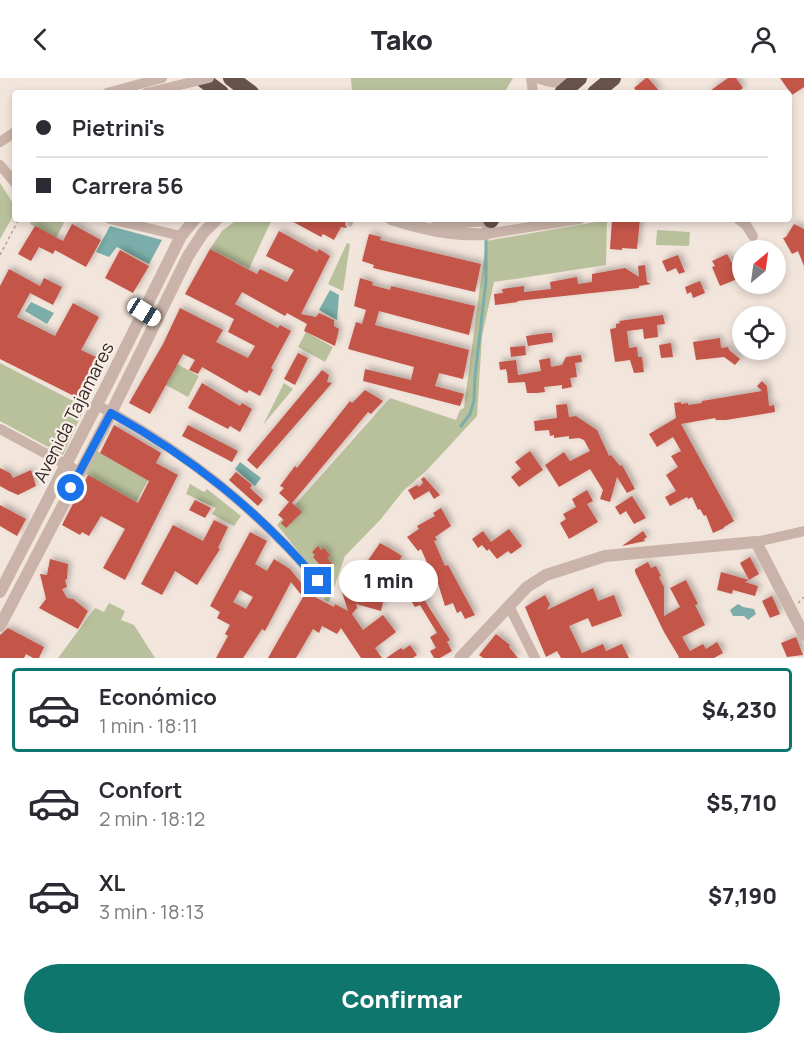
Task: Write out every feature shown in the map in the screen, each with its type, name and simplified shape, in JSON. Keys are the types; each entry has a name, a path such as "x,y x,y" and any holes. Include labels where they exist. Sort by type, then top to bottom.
{"highway":[{"path":"201,78 217,90"},
{"path":"231,78 247,90"},
{"path":"565,90 579,78"},
{"path":"599,90 613,78"}],"street":[{"path":"118,90 162,78"},
{"path":"159,90 210,78"},
{"path":"537,78 556,83 566,82 571,78"},
{"path":"0,165 12,179"},
{"path":"123,222 181,236"},
{"name":"Avenida Tajamares","path":"0,592 97,405 124,342 144,312 181,236 193,222"},
{"name":"Avenida Tajamares","path":"0,626 111,413 195,243 215,222"},
{"path":"402,222 446,234 491,223"},
{"path":"459,222 518,222"},
{"path":"742,222 746,225 750,239"},
{"path":"97,405 154,437 187,459 237,499 280,538 318,581"},
{"path":"0,429 80,472"},
{"path":"460,658 527,587 546,575 605,555 756,542 804,531"},
{"path":"756,542 804,635"},
{"path":"509,606 535,658"}],"lane":[{"path":"130,305 156,320"}],"path":[{"path":"0,255 17,222"}],"green space":[{"path":"351,78 513,78 506,90 352,90"},
{"path":"0,183 11,200 12,218 0,239"},
{"path":"31,222 64,223 56,238 30,224"},
{"path":"234,222 271,222 249,269 210,249 222,231"},
{"path":"607,222 606,265 494,282 482,336 477,416 427,470 403,491 381,519 345,556 329,602 324,600 332,583 314,571 277,525 390,398 456,420 460,410 464,408 486,241"},
{"path":"657,230 690,232 689,246 656,245"},
{"path":"347,243 350,244 343,291 328,284"},
{"path":"306,332 333,347 325,362 298,347"},
{"path":"0,363 85,407 63,455 0,421"},
{"path":"177,364 199,376 188,397 166,385"},
{"path":"284,383 293,389 263,425"},
{"path":"97,451 148,480 136,502 86,474"},
{"path":"190,484 204,492 207,489 241,516 234,526 212,514 216,508 186,494"},
{"path":"109,603 125,611 121,620 134,625 155,658 58,658 95,608 104,612"}],"water":[{"path":"110,226 162,240 149,264 117,247 109,257 96,252"},
{"path":"330,290 339,295 337,320 319,310"},
{"path":"31,302 54,313 47,324 25,311"},
{"path":"240,462 261,478 255,486 235,469"},
{"path":"738,604 754,609 756,614 748,620 744,616 733,616 730,610"}],"building":[{"path":"648,78 658,90 636,90 634,88"},
{"path":"728,78 736,78 743,88 740,90 711,90"},
{"path":"780,78 804,78 804,87 792,95 792,90 788,90"},
{"path":"294,222 346,222 347,228 341,227 334,240 323,234 321,237"},
{"path":"612,222 640,222 637,249 610,249"},
{"path":"72,224 101,240 86,267 55,250 53,254 39,247 31,261 18,254 35,226 63,241"},
{"path":"794,224 804,229 804,266 798,251 792,254 783,238"},
{"path":"279,231 317,252 319,249 330,256 301,314 316,317 319,313 334,320 334,326 339,329 335,346 304,331 307,324 287,313 285,316 242,292 235,304 278,328 280,325 291,331 271,368 273,370 260,396 249,390 247,393 202,367 198,374 189,370 195,360 183,354 150,414 129,403 163,344 180,308 223,330 216,342 248,358 255,346 228,332 234,319 185,294 210,249 257,274 260,269 287,282 294,270 266,256"},
{"path":"369,234 381,237 380,240 481,264 475,292 373,268 374,265 362,261"},
{"path":"120,250 149,266 133,293 105,278"},
{"path":"727,254 732,263 732,281 720,286 712,267 715,266 712,261"},
{"path":"678,255 685,272 679,274 676,268 667,272 662,261"},
{"path":"645,265 647,282 651,284 639,286 639,288 495,305 494,294 503,293 502,289 524,286 524,292 551,289 550,282 577,277 578,284 592,282 592,274 625,268 639,277 638,266"},
{"path":"9,269 40,286 44,278 62,287 53,305 30,293 17,317 55,336 73,303 99,317 81,350 96,357 76,397 0,359 0,286"},
{"path":"360,278 373,282 372,285 390,290 391,286 475,306 469,335 379,311 375,325 469,350 463,379 439,373 435,386 464,394 460,406 363,381 365,369 411,380 414,367 348,349 356,322 362,324 366,310 354,306"},
{"path":"700,281 705,293 693,298 691,292 687,294 685,287"},
{"path":"663,315 665,324 657,325 658,337 644,339 643,329 627,331 629,348 637,347 638,357 642,357 644,372 634,373 630,360 615,362 610,329 616,328 619,321"},
{"path":"552,333 553,342 528,346 526,336"},
{"path":"720,338 721,348 728,347 732,352 732,360 739,360 735,365 724,357 696,360 693,342"},
{"path":"671,343 673,357 661,358 659,345"},
{"path":"525,346 526,355 511,357 510,347"},
{"path":"298,353 308,358 295,385 284,379"},
{"path":"581,355 582,362 575,363 577,377 570,378 572,387 562,389 562,385 544,387 545,392 527,393 525,382 508,383 506,369 500,370 499,362 516,360 518,375 541,371 539,360 550,358 551,367 562,365 566,357"},
{"path":"322,370 329,375 327,382 332,383 257,469 247,460"},
{"path":"762,381 767,386 769,406 774,405 775,412 681,424 734,521 713,533 706,515 704,516 700,509 698,510 692,497 688,499 687,497 670,506 665,497 676,491 666,475 678,467 671,456 681,451 673,437 657,447 649,434 676,418 674,403 688,403 688,405 762,391 757,386"},
{"path":"202,383 240,406 242,403 252,409 240,432 230,426 228,429 188,408"},
{"path":"365,390 383,401 371,414 368,412 292,503 302,512 286,528 281,523 284,520 278,515 289,502 279,493 284,488 280,486 350,401 352,403"},
{"path":"567,404 569,417 576,416 597,430 609,456 611,455 620,466 622,465 635,489 627,493 617,477 610,502 600,499 603,490 590,469 559,487 545,465 564,452 570,461 590,451 584,440 579,438 569,439 569,436 554,438 554,435 550,436 549,430 535,431 534,421 557,418 556,405"},
{"path":"114,425 161,453 156,463 178,475 125,580 103,568 125,529 101,516 89,536 82,532 80,535 62,525 88,475 138,503 149,481 100,453"},
{"path":"188,425 238,451 232,462 182,436"},
{"path":"530,451 543,470 519,487 511,477 521,469 515,462"},
{"path":"0,468 10,473 13,478 31,470 36,486 18,495 9,491 0,486"},
{"path":"236,472 252,485 250,488 263,500 258,506 229,480"},
{"path":"424,477 440,495 434,499 429,491 414,500 408,490 417,485 419,487"},
{"path":"587,490 593,501 587,504 598,522 569,539 560,523 566,519 563,514 576,507 572,499"},
{"path":"632,496 646,518 634,524 626,511 620,515 615,507"},
{"path":"195,500 211,508 205,518 189,510"},
{"path":"0,505 26,519 17,536 0,526"},
{"path":"441,508 451,526 435,537 437,540 434,541 445,566 448,565 475,615 465,619 461,611 457,613 453,603 445,606 437,580 435,581 421,549 418,551 407,537 419,529 417,526 435,516 433,513"},
{"path":"214,520 228,527 218,548 220,549 197,585 175,571 162,595 141,584 173,525 203,541"},
{"path":"509,529 522,546 511,554 508,551 497,559 489,549 487,551 482,545 478,548 472,539 483,531 491,542"},
{"path":"643,531 647,537 645,541 622,546"},
{"path":"250,532 267,541 255,564 267,571 274,559 290,569 311,595 334,607 335,604 348,611 342,592 351,590 354,601 359,595 363,598 366,576 360,572 380,543 402,556 399,561 411,567 407,573 450,640 447,642 452,651 440,658 434,658 430,651 436,648 430,637 437,633 420,605 415,607 402,586 406,584 392,576 397,568 385,561 367,586 376,587 374,600 383,602 381,611 356,604 357,608 352,614 363,630 383,615 396,632 375,648 382,658 361,658 341,628 337,634 322,626 319,633 313,629 296,658 268,658 303,597 291,582 265,631 262,629 243,658 216,658 228,636 225,634 230,625 217,618 220,612 210,606","holes":["240,590 253,597 246,609 233,602"]},
{"path":"318,546 321,550 324,548 330,555 327,558 333,565 326,572 313,557 315,555 312,552"},
{"path":"750,557 759,574 749,580 740,563"},
{"path":"50,559 68,564 65,580 67,587 62,589 67,598 73,599 88,611 78,629 39,608 46,599 40,574 47,575"},
{"path":"648,562 651,568 656,566 661,576 659,577 664,587 664,616 680,607 670,588 686,580 698,604 695,605 705,625 682,637 690,651 703,644 706,649 717,642 723,653 714,658 678,658 635,572 635,569"},
{"path":"721,572 749,580 745,582 758,586 755,596 733,590 732,594 717,590"},
{"path":"593,588 598,601 614,595 622,616 592,627 588,618 569,626 582,653 603,644 606,651 622,644 629,658 561,658 557,651 546,657 525,607 545,595 550,604 547,610"},
{"path":"772,596 780,614 770,618 762,601"},
{"path":"8,628 44,647 39,658 26,654 24,658 0,658 0,635"},
{"path":"496,634 510,645 509,647 518,658 483,658 479,655"},
{"path":"796,637 803,655 787,657 781,643"},
{"path":"410,645 417,655 413,658 386,658 401,648 403,650"}],"waterway":[{"path":"461,426 470,414 474,401 486,281 486,237"}],"route":[{"path":"71,488 111,413 154,437 195,465 246,506 280,538 318,581"}]}
